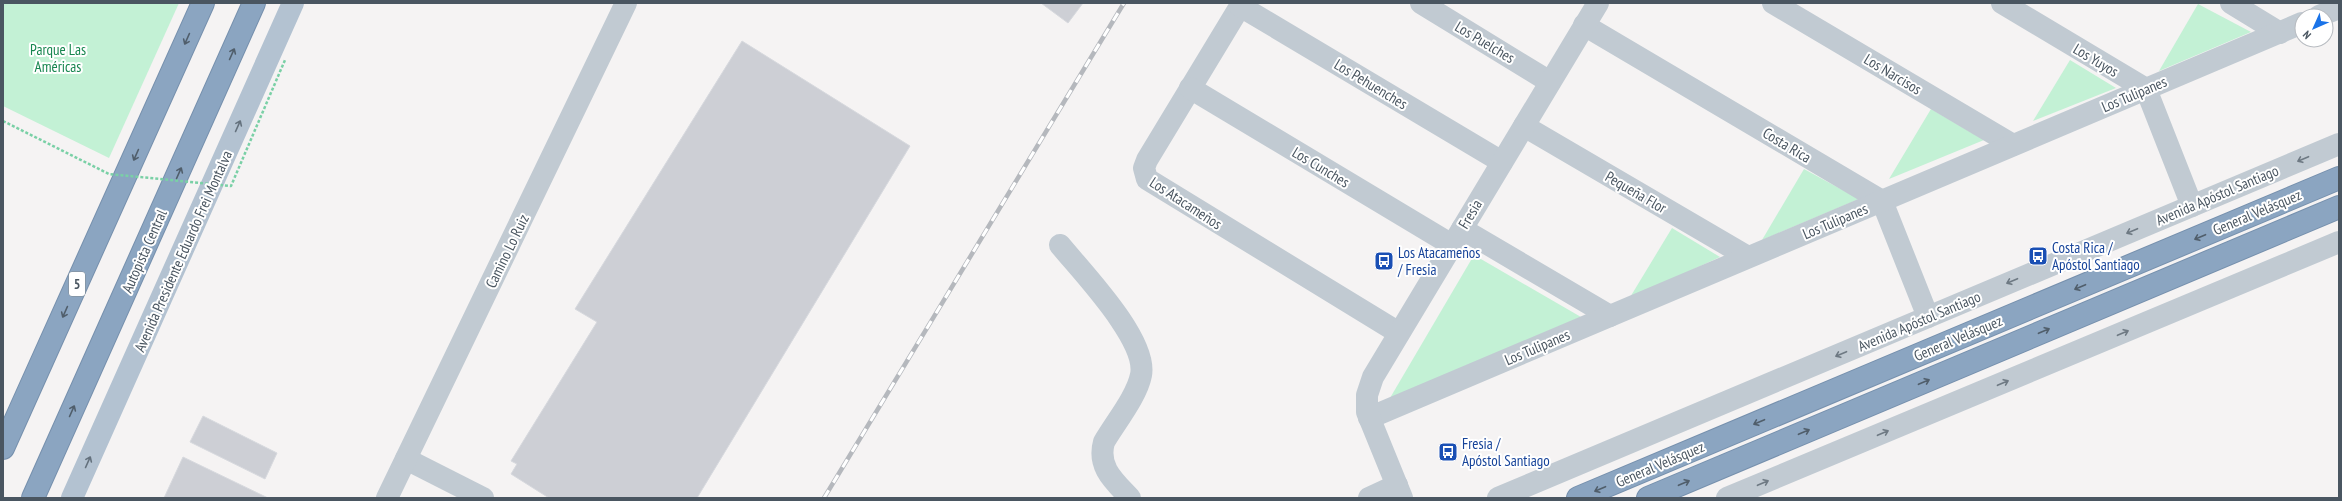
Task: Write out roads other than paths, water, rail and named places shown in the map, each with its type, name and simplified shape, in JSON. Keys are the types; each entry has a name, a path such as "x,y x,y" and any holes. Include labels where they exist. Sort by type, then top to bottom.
{"highway":[{"name":"5","path":"3,448 203,3"},
{"name":"Autopista Central","path":"33,498 254,3"},
{"name":"General Velásquez","path":"1578,498 2339,178"},
{"name":"General Velásquez","path":"1648,498 2339,207"}],"main road":[{"name":"Avenida Presidente Eduardo Frei Montalva","path":"72,498 293,3"}],"street":[{"name":"Camino Lo Ruiz","path":"387,498 626,3"},
{"name":"Los Puelches","path":"1421,3 1550,82"},
{"name":"Fresia","path":"1400,492 1369,418 1367,404 1369,386 1399,333 1598,3"},
{"name":"Los Narcisos","path":"1773,3 2013,145"},
{"name":"Los Yuyos","path":"2002,3 2146,89"},
{"path":"2231,3 2280,33"},
{"name":"Los Atacameños","path":"1240,5 1145,164 1147,179 1399,333"},
{"name":"Los Pehuenches","path":"1240,5 1502,162"},
{"name":"Costa Rica","path":"1584,25 1882,201"},
{"name":"Los Tulipanes","path":"1369,418 2294,27"},
{"name":"Los Cunches","path":"1190,88 1457,237 1610,316"},
{"path":"2146,89 2192,206"},
{"name":"Pequeña Flor","path":"1524,126 1748,257"},
{"name":"Avenida Apóstol Santiago","path":"1498,498 2339,144"},
{"path":"1882,201 1928,317"},
{"path":"1727,498 2339,242"},
{"path":"1060,245 1114,309 1136,345 1141,359 1140,382 1104,442 1102,449 1102,457 1107,473 1130,498"},
{"path":"406,459 483,498"},
{"path":"1369,498 1400,492"}],"railway":[{"path":"824,498 1124,3"}],"place":[{"name":"Costa Rica / Apóstol Santiago","path":"2038,256"},
{"name":"Los Atacameños / Fresia","path":"1384,261"},
{"name":"Fresia / Apóstol Santiago","path":"1448,452"}],"park label":[{"name":"Parque Las Américas","path":"58,58"}]}
